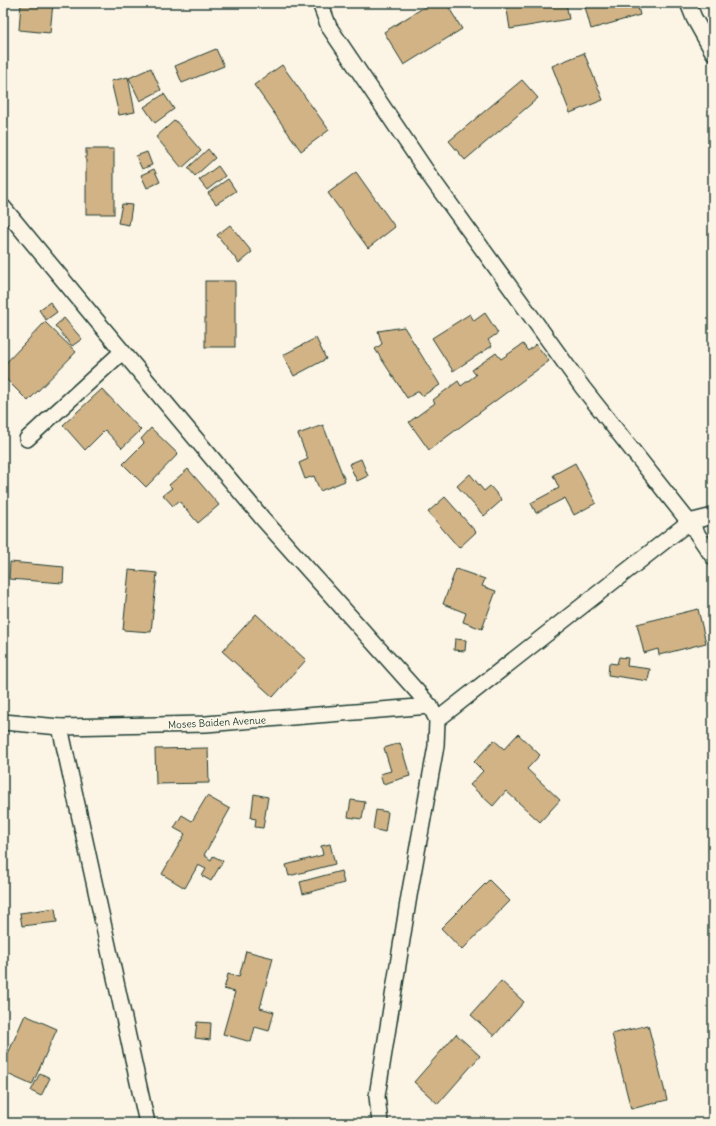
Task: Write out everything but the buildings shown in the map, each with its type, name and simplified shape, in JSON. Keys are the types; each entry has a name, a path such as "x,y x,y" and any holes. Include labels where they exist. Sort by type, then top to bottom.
{"street":[{"path":"320,3 329,27 429,175 584,388 689,522 713,557"},
{"path":"688,3 694,18 713,52"},
{"path":"3,207 122,352 263,519 430,706 437,720 436,746 409,896 377,1096 380,1123"},
{"path":"27,440 122,352"},
{"path":"437,720 689,522 713,516"},
{"name":"Moses Baiden Avenue","path":"3,722 60,726 206,724 430,706"},
{"path":"60,726 147,1123"}]}
